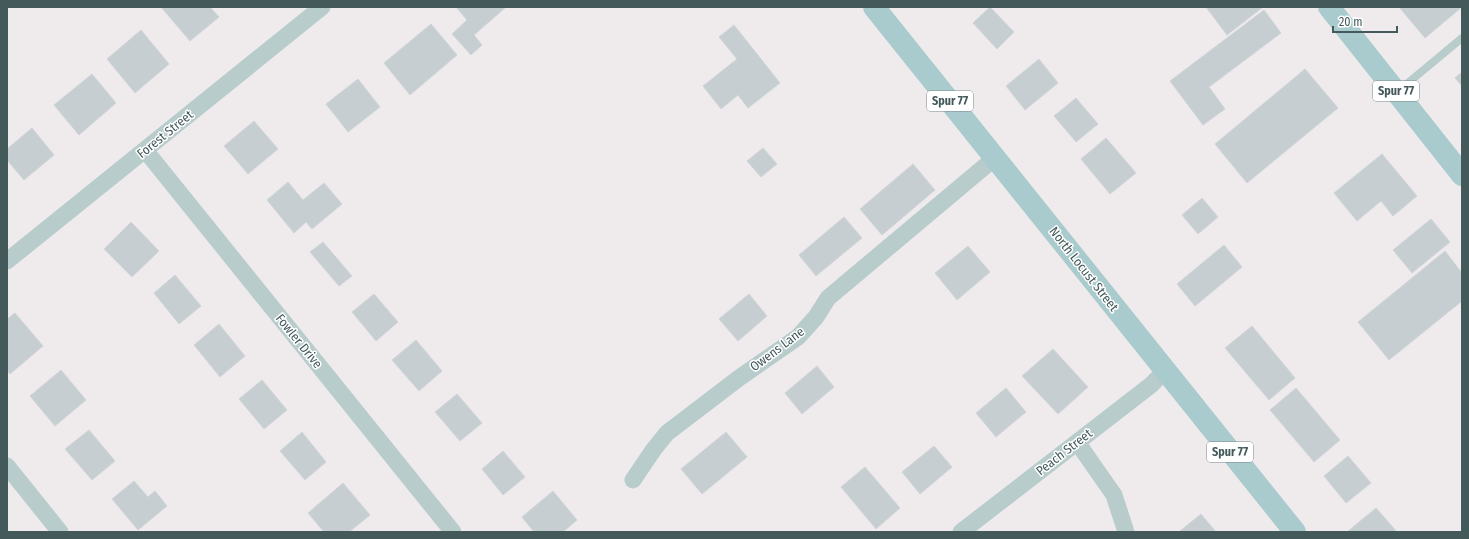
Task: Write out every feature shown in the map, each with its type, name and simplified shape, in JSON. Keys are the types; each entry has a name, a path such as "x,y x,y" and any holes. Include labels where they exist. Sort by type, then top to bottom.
{"main road":[{"name":"North Locust Street","path":"874,7 996,157 1165,371 1295,532"},
{"name":"Spur 77","path":"1329,7 1462,175"}],"street":[{"name":"Forest Street","path":"7,261 322,7"},
{"name":"Fowler Drive","path":"145,150 453,532"},
{"name":"Owens Lane","path":"633,480 654,449 668,433 738,378 798,337 816,317 828,298 996,157"},
{"name":"Peach Street","path":"962,532 1151,385 1165,371"},
{"path":"1077,442 1114,495 1126,532"},
{"path":"7,466 60,532"}],"lane":[{"path":"1397,92 1462,38"}],"building":[{"path":"161,7 210,7 219,17 190,41"},
{"path":"456,7 506,7 474,35 482,45 471,55 452,34 467,20"},
{"path":"990,7 1014,32 997,49 973,23"},
{"path":"1206,7 1263,7 1227,35"},
{"path":"1399,7 1462,7 1425,38"},
{"path":"1264,10 1281,33 1209,87 1225,109 1203,125 1170,81"},
{"path":"431,24 457,55 410,95 384,63"},
{"path":"734,25 780,83 748,108 738,95 721,109 703,86 737,59 719,37"},
{"path":"141,30 169,64 135,93 107,59"},
{"path":"1039,59 1058,83 1025,110 1006,86"},
{"path":"1305,69 1338,108 1247,183 1215,144"},
{"path":"1462,72 1462,86 1455,78"},
{"path":"92,74 116,103 79,135 54,105"},
{"path":"358,79 380,107 348,132 326,104"},
{"path":"1076,98 1098,124 1076,142 1054,116"},
{"path":"254,121 278,149 248,174 224,146"},
{"path":"32,128 54,155 24,180 7,160 7,149"},
{"path":"1106,138 1136,173 1110,194 1081,159"},
{"path":"763,148 777,164 761,177 747,161"},
{"path":"1382,154 1417,196 1393,216 1381,201 1357,221 1334,193"},
{"path":"913,164 935,190 882,235 860,209"},
{"path":"288,182 303,200 324,183 342,204 312,229 306,222 294,233 267,200"},
{"path":"1202,198 1218,217 1198,234 1182,215"},
{"path":"844,217 862,238 816,276 799,255"},
{"path":"1431,219 1450,242 1412,273 1393,250"},
{"path":"131,222 159,251 132,277 104,249"},
{"path":"323,242 352,276 339,286 310,252"},
{"path":"1224,245 1242,267 1195,306 1177,284"},
{"path":"968,246 990,272 957,300 935,273"},
{"path":"1445,251 1462,273 1462,301 1389,360 1358,322"},
{"path":"175,275 201,306 179,324 154,293"},
{"path":"374,294 398,322 376,341 352,312"},
{"path":"749,294 767,316 738,341 719,319"},
{"path":"15,313 43,346 10,374 7,370 7,319"},
{"path":"219,324 245,356 220,377 194,345"},
{"path":"1252,326 1295,378 1269,400 1225,348"},
{"path":"416,340 442,371 419,391 392,360"},
{"path":"1053,349 1088,387 1058,414 1022,376"},
{"path":"817,366 834,387 802,414 785,393"},
{"path":"61,370 86,400 55,426 30,396"},
{"path":"262,380 287,410 264,429 239,399"},
{"path":"1006,388 1026,412 996,437 976,413"},
{"path":"1296,388 1340,440 1314,462 1270,410"},
{"path":"457,394 482,423 460,441 435,412"},
{"path":"89,430 115,461 92,480 65,449"},
{"path":"302,432 326,462 305,480 280,451"},
{"path":"726,432 747,457 702,494 681,469"},
{"path":"934,446 952,467 920,494 902,472"},
{"path":"503,451 525,477 503,495 482,469"},
{"path":"1348,456 1371,483 1346,503 1324,476"},
{"path":"865,467 900,508 876,529 841,487"},
{"path":"134,481 148,497 155,491 167,506 138,530 112,499"},
{"path":"343,483 370,515 349,532 324,532 308,513"},
{"path":"553,491 577,520 563,532 534,532 522,517"},
{"path":"1376,508 1397,532 1347,532"},
{"path":"1201,514 1216,532 1180,531"}]}
